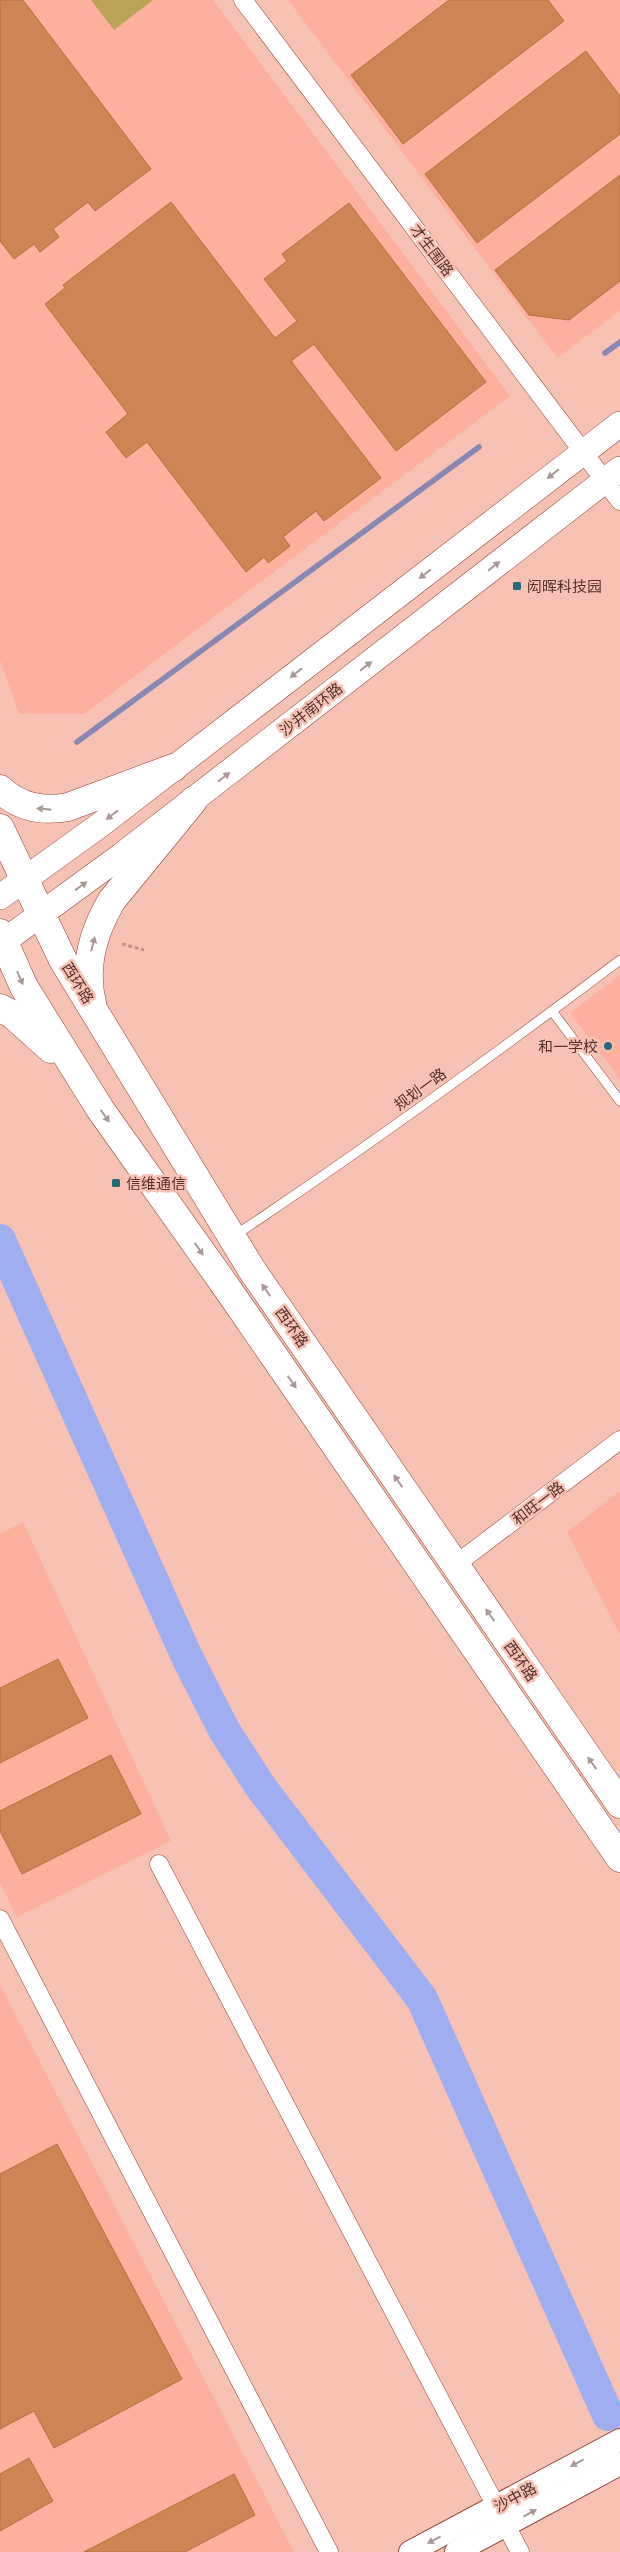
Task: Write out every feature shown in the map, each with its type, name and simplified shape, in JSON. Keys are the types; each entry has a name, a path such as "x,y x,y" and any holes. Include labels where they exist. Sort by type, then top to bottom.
{"main road":[{"path":"0,897 173,768 620,424"},
{"name":"沙井南环路","path":"1,940 41,914 193,801 612,475"},
{"path":"0,789 21,804 52,810 68,807 173,768"},
{"path":"94,1010 89,987 89,963 96,931 103,915 112,900 193,801"},
{"name":"西环路","path":"0,828 63,960 252,1270 620,1804"},
{"name":"西环路","path":"1,940 24,987 73,1069 620,1858"},
{"path":"0,1008 12,1014 73,1069"}],"street":[{"name":"才生围路","path":"243,0 583,452 612,475 620,501"},
{"name":"和旺一路","path":"455,1565 620,1440"},
{"path":"159,1864 520,2552"},
{"path":"0,1919 329,2552"},
{"name":"沙中路","path":"456,2552 502,2516 620,2440"},
{"name":"沙中路","path":"410,2552 502,2516 620,2464"}],"lane":[{"name":"规划一路","path":"232,1237 303,1190 620,960"},
{"path":"552,1011 620,1101"}],"path":[{"path":"122,944 144,950"}],"shaded area":[{"path":"0,0 213,0 510,396 84,714 19,714 0,660"},
{"path":"91,0 153,0 114,30"},
{"path":"288,0 620,0 620,311 557,358"},
{"name":"和一学校","path":"620,975 620,1079 570,1013"},
{"path":"620,1491 620,1635 567,1532"},
{"path":"23,1522 171,1841 17,1917 0,1883 0,1534"},
{"path":"0,1985 294,2552 0,2552"}],"building":[{"path":"0,0 23,0 151,169 95,211 88,202 53,229 59,237 40,252 34,244 14,259 0,241"},
{"path":"449,0 548,0 564,21 403,144 351,75"},
{"path":"586,51 620,96 620,134 477,243 425,174"},
{"path":"620,175 620,281 569,320 529,315 495,270"},
{"path":"171,202 275,338 297,321 264,279 287,261 282,254 349,203 486,382 396,451 314,344 291,361 381,478 324,521 316,511 283,537 290,546 268,563 264,557 246,572 147,442 126,458 106,432 128,414 45,304 65,288 63,285"},
{"path":"58,1659 88,1718 0,1763 0,1688"},
{"path":"111,1755 141,1814 22,1874 0,1831 0,1811"},
{"path":"57,2144 182,2379 54,2448 34,2411 0,2429 0,2174"},
{"path":"29,2458 53,2501 0,2531 0,2474"},
{"path":"234,2474 255,2515 185,2552 84,2552"}],"waterway":[{"path":"605,353 620,342"},
{"path":"77,742 479,447"},
{"path":"0,1240 187,1657 224,1730 260,1786 422,1999 608,2415"}],"place":[{"name":"闳晖科技园","path":"517,586"},
{"name":"和一学校","path":"608,1046"},
{"name":"信维通信","path":"116,1183"}]}
